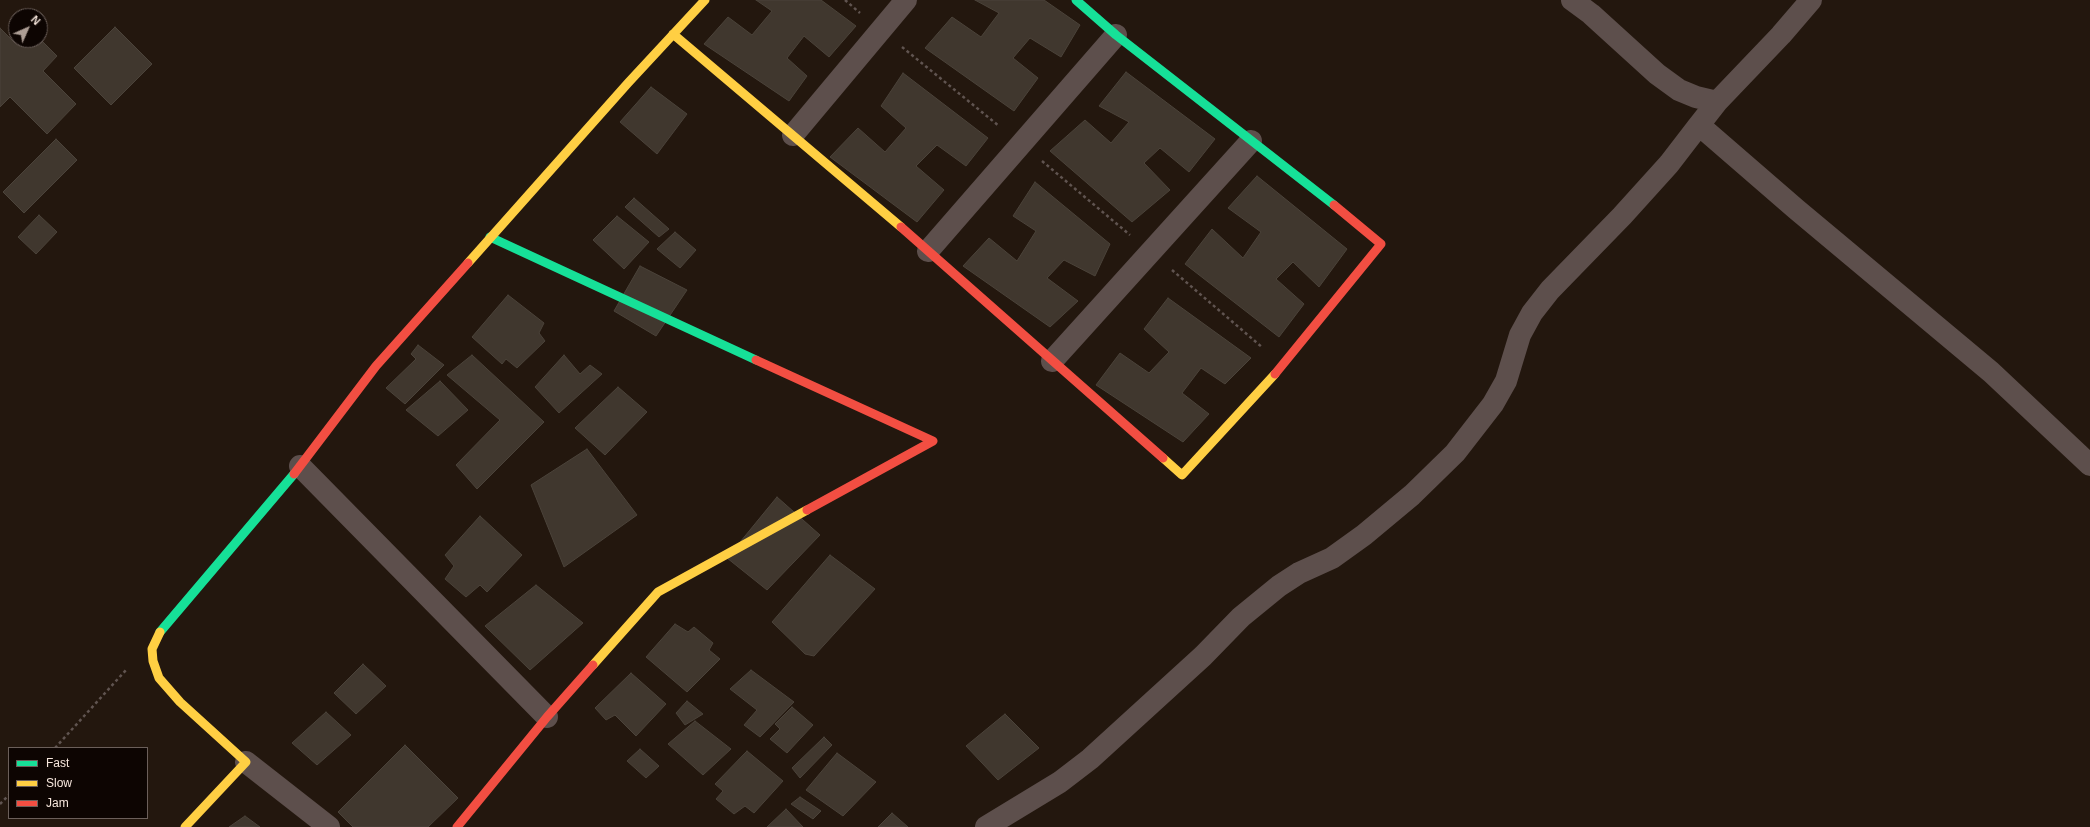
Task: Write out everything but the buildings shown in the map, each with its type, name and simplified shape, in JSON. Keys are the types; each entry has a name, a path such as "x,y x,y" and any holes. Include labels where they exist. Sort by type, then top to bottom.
{"street":[{"path":"329,827 246,762 180,702 159,678 153,662 152,649 161,630 300,466 376,366 673,34 706,0"},
{"path":"793,135 906,0"},
{"path":"673,34 793,135 1182,475 1283,365 1380,244 1308,184 1251,142 1116,35 1076,0"},
{"path":"1572,0 1591,14 1657,74 1679,90 1696,97 1717,102"},
{"path":"986,827 1060,782 1090,759 1203,656 1241,617 1279,586 1299,573 1332,558 1364,535 1412,495 1455,453 1493,404 1506,381 1520,334 1532,313 1550,290 1622,216 1669,164 1717,102 1781,35 1811,0"},
{"path":"928,252 1116,35"},
{"path":"1699,125 1802,214 1991,372 2090,465"},
{"path":"1052,361 1251,142"},
{"path":"457,827 547,717 658,592 933,441 490,237"},
{"path":"300,466 547,717"},
{"path":"185,827 246,762"}],"path":[{"path":"845,0 1022,144 1283,365"},
{"path":"56,747 130,665"},
{"path":"0,804 8,796"}],"traffic: fast":[{"path":"1076,0 1116,35 1334,205"},
{"path":"490,237 756,360"},
{"path":"160,632 294,474"}],"traffic: slow":[{"path":"468,263 628,83 705,0"},
{"path":"673,34 901,227"},
{"path":"1163,458 1182,475 1275,374"},
{"path":"593,665 658,592 807,510"},
{"path":"160,632 152,649 153,661 159,678 180,702 246,762 185,827"}],"traffic: jam":[{"path":"1275,374 1381,244 1334,205"},
{"path":"901,227 1163,458"},
{"path":"294,474 376,366 468,263"},
{"path":"756,360 933,441 807,510"},
{"path":"457,827 547,717 593,665"}]}
